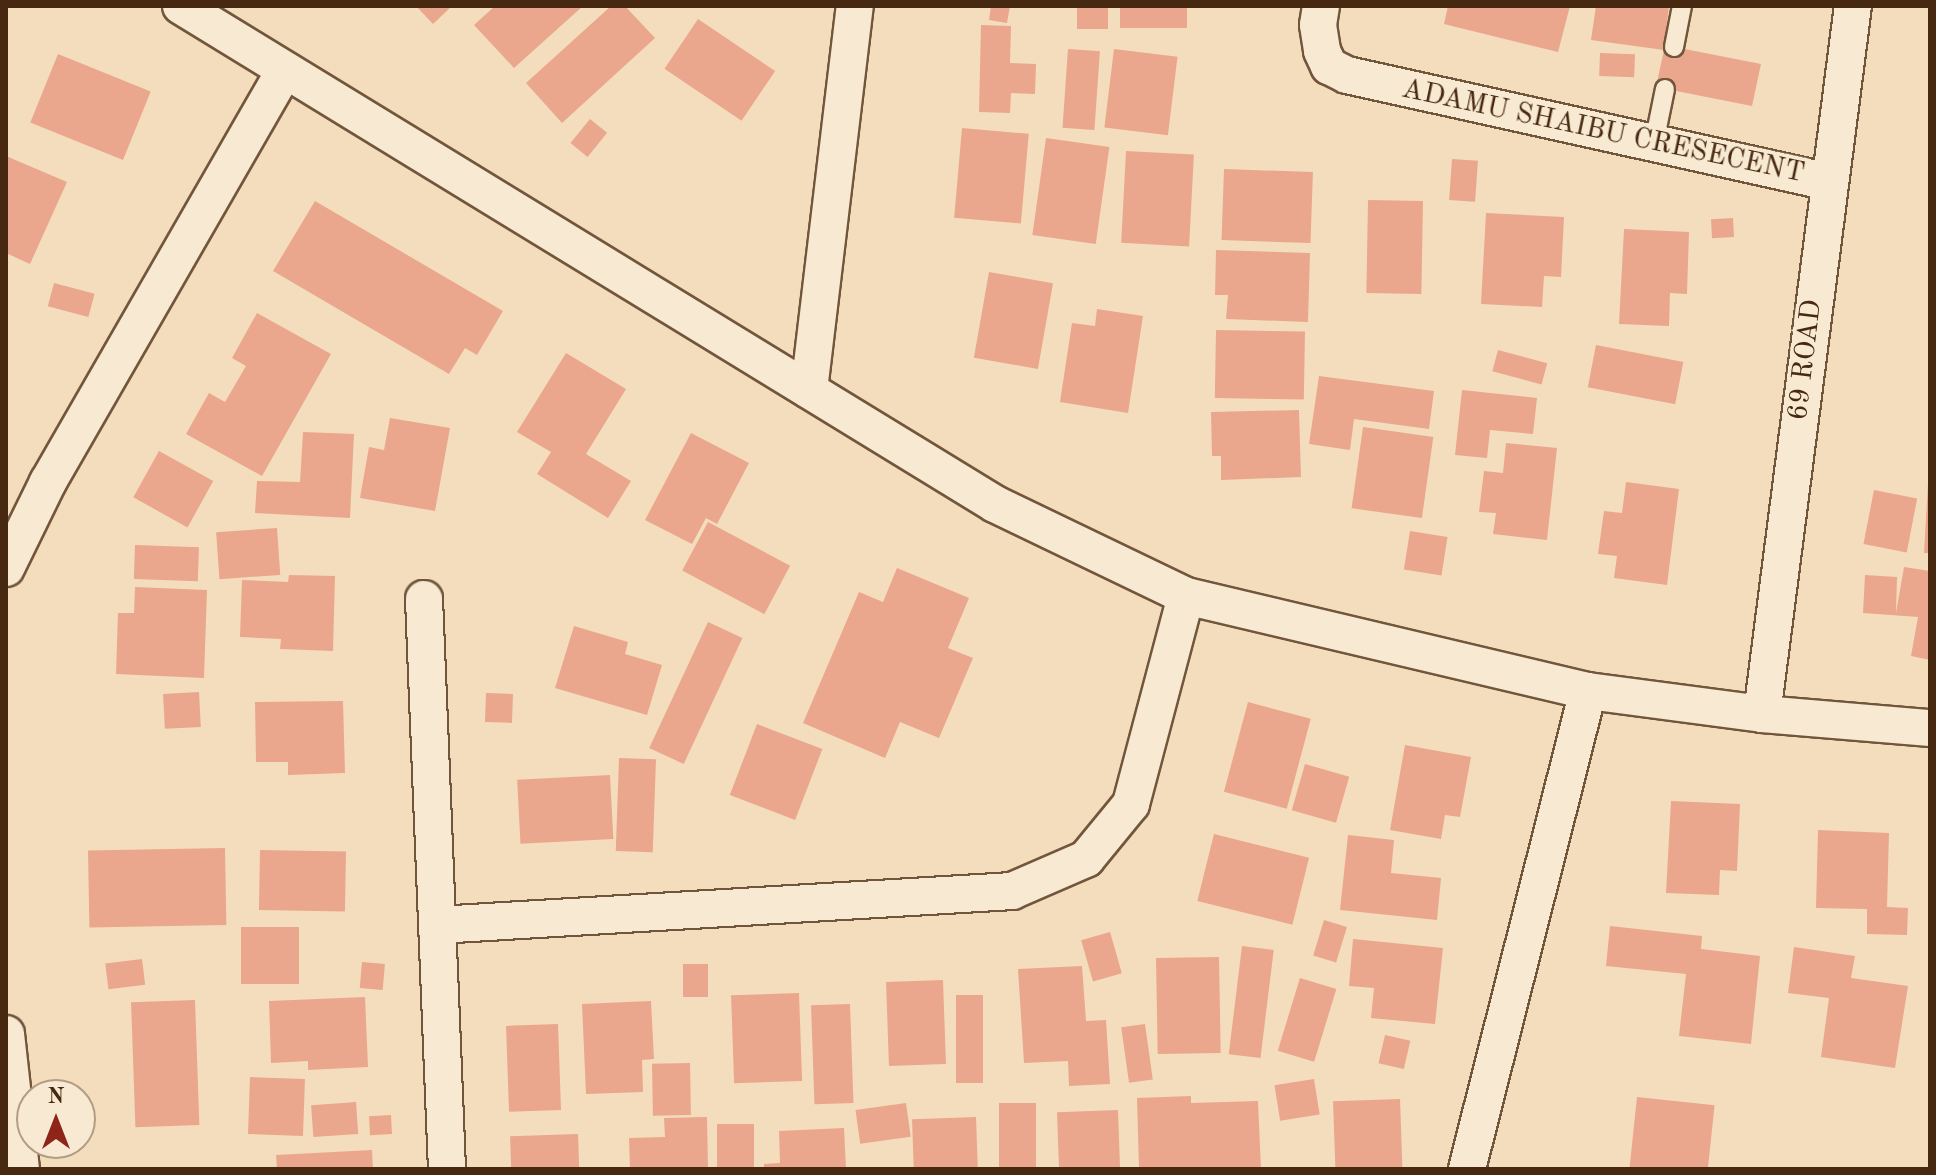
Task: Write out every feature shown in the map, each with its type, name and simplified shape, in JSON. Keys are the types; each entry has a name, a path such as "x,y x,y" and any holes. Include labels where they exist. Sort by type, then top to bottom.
{"street":[{"path":"181,6 995,504 1186,596 1588,691 1762,714 1930,728"},
{"path":"809,390 855,6"},
{"name":"ADAMU SHAIBU CRESECENT","path":"1321,6 1318,25 1322,51 1329,66 1378,82 1828,182"},
{"name":"69 ROAD","path":"1762,714 1853,6"},
{"path":"6,568 48,482 285,70"},
{"path":"437,925 1012,891 1086,859 1131,804 1186,596"},
{"path":"424,599 447,1169"},
{"path":"1467,1169 1588,691"},
{"path":"6,1034 21,1169"}],"lane":[{"path":"1674,47 1682,6"},
{"path":"1654,143 1665,89"}],"building":[{"path":"416,6 452,6 433,24"},
{"path":"495,6 583,6 514,68 474,25"},
{"path":"611,6 625,6 655,38 562,123 526,83"},
{"path":"991,6 1010,6 1007,23 989,20"},
{"path":"1077,6 1108,6 1108,29 1077,29"},
{"path":"1120,6 1187,6 1187,28 1120,28"},
{"path":"1448,6 1570,6 1558,52 1444,24"},
{"path":"1596,6 1669,6 1664,45 1761,64 1752,106 1656,87 1664,50 1591,40"},
{"path":"698,19 775,71 742,121 664,69"},
{"path":"981,25 1011,26 1010,63 1036,64 1035,94 1011,93 1010,113 979,112"},
{"path":"1068,49 1100,51 1094,130 1062,128"},
{"path":"1114,49 1178,57 1168,135 1104,127"},
{"path":"1600,53 1635,54 1634,77 1599,76"},
{"path":"58,54 151,91 123,160 30,123"},
{"path":"590,119 607,133 588,157 570,143"},
{"path":"962,128 1029,134 1021,223 954,218"},
{"path":"1046,138 1109,147 1096,244 1032,235"},
{"path":"1126,151 1194,155 1189,246 1121,243"},
{"path":"6,156 67,182 30,264 6,253"},
{"path":"1452,159 1478,161 1475,202 1449,200"},
{"path":"1224,169 1313,172 1310,243 1222,240"},
{"path":"1368,200 1423,201 1421,294 1366,293"},
{"path":"315,201 503,311 477,355 465,348 449,374 273,271"},
{"path":"1486,213 1564,217 1561,277 1544,276 1542,307 1481,304"},
{"path":"1733,218 1734,237 1712,238 1711,219"},
{"path":"1624,229 1689,232 1687,294 1670,293 1669,326 1619,324"},
{"path":"1216,250 1310,253 1308,322 1226,319 1228,295 1215,295"},
{"path":"989,272 1053,283 1038,369 974,358"},
{"path":"54,283 95,294 88,317 48,306"},
{"path":"1097,309 1143,316 1128,413 1060,402 1072,323 1095,326"},
{"path":"257,313 331,354 262,476 186,434 209,393 225,402 246,366 232,358"},
{"path":"1216,330 1305,332 1304,400 1215,398"},
{"path":"1596,345 1683,362 1675,404 1588,387"},
{"path":"1498,350 1547,363 1542,384 1492,371"},
{"path":"566,353 626,389 586,454 631,481 608,518 537,474 551,452 517,432"},
{"path":"1319,376 1434,391 1429,429 1354,419 1350,450 1309,444"},
{"path":"1462,390 1537,398 1533,434 1490,430 1487,458 1455,455"},
{"path":"1299,410 1301,477 1221,480 1221,456 1212,456 1211,412"},
{"path":"390,418 450,428 435,511 360,498 369,447 384,450"},
{"path":"1363,427 1433,437 1422,518 1352,508"},
{"path":"303,432 354,434 350,518 255,513 257,481 300,482"},
{"path":"691,433 749,463 717,524 706,518 692,544 645,520"},
{"path":"1506,443 1557,448 1547,540 1493,534 1496,513 1479,512 1484,471 1503,473"},
{"path":"159,451 213,481 188,527 133,497"},
{"path":"1626,482 1679,489 1667,585 1614,578 1617,556 1598,554 1604,511 1622,513"},
{"path":"1928,484 1930,553 1924,553"},
{"path":"1874,490 1917,498 1907,552 1864,544"},
{"path":"708,522 790,566 764,614 682,571"},
{"path":"277,528 280,575 219,579 216,532"},
{"path":"1410,531 1448,537 1441,575 1404,570"},
{"path":"135,545 199,547 198,581 134,579"},
{"path":"1904,567 1930,571 1930,660 1911,656 1918,617 1863,613 1865,575 1897,577 1896,613"},
{"path":"897,568 969,598 948,648 973,658 939,738 900,722 885,758 803,723 859,592 883,602"},
{"path":"289,575 335,576 333,651 280,649 281,639 240,637 242,580 288,582"},
{"path":"135,587 207,590 204,678 116,674 118,613 134,613"},
{"path":"708,622 742,638 684,764 649,748"},
{"path":"574,626 628,642 625,654 662,665 647,715 555,688"},
{"path":"199,692 201,727 165,729 163,694"},
{"path":"486,693 513,694 512,723 485,722"},
{"path":"343,701 345,773 288,775 288,762 256,762 255,702"},
{"path":"1248,702 1311,719 1287,809 1224,792"},
{"path":"757,724 822,749 795,820 730,795"},
{"path":"1405,745 1471,757 1460,817 1445,815 1441,839 1390,830"},
{"path":"619,758 656,759 653,852 616,851"},
{"path":"1305,764 1349,777 1336,823 1292,810"},
{"path":"610,775 613,839 520,844 517,780"},
{"path":"1671,801 1740,804 1737,871 1720,870 1719,895 1666,893"},
{"path":"1818,830 1889,833 1887,907 1908,908 1907,935 1867,934 1867,909 1816,908"},
{"path":"1214,834 1309,858 1292,925 1197,901"},
{"path":"1348,835 1394,840 1391,873 1441,878 1437,920 1340,910"},
{"path":"225,848 226,925 89,927 88,850"},
{"path":"260,850 346,852 345,911 259,910"},
{"path":"1324,920 1347,927 1336,962 1313,955"},
{"path":"1610,926 1702,936 1701,949 1760,956 1751,1044 1679,1036 1686,974 1606,966"},
{"path":"241,927 299,927 299,984 241,984"},
{"path":"1110,932 1122,973 1093,982 1081,940"},
{"path":"1353,939 1443,948 1435,1024 1371,1018 1374,988 1349,986"},
{"path":"1242,946 1274,950 1260,1058 1229,1054"},
{"path":"1794,947 1855,956 1851,978 1908,986 1895,1068 1821,1057 1829,998 1788,993"},
{"path":"1219,957 1221,1053 1158,1054 1156,958"},
{"path":"142,959 145,985 108,989 105,964"},
{"path":"362,962 385,964 383,990 360,988"},
{"path":"683,964 708,964 708,997 683,997"},
{"path":"1082,966 1086,1021 1106,1020 1110,1084 1069,1086 1068,1061 1024,1063 1018,969"},
{"path":"1300,978 1336,989 1314,1062 1278,1051"},
{"path":"943,980 946,1064 889,1066 886,982"},
{"path":"799,993 802,1081 734,1083 731,995"},
{"path":"956,995 983,995 983,1083 956,1083"},
{"path":"365,997 368,1067 308,1070 308,1061 271,1063 269,1001"},
{"path":"195,1000 199,1125 135,1127 131,1002"},
{"path":"651,1001 654,1059 642,1060 643,1092 586,1094 582,1004"},
{"path":"850,1004 853,1103 814,1104 811,1005"},
{"path":"558,1024 561,1110 509,1112 506,1026"},
{"path":"1145,1024 1153,1079 1129,1083 1121,1027"},
{"path":"1385,1035 1410,1041 1404,1069 1378,1063"},
{"path":"690,1063 691,1115 653,1116 652,1064"},
{"path":"250,1077 305,1079 303,1136 248,1134"},
{"path":"1314,1079 1320,1115 1280,1121 1274,1085"},
{"path":"1191,1096 1191,1103 1258,1101 1261,1169 1139,1169 1137,1098"},
{"path":"1637,1097 1715,1105 1708,1169 1629,1169"},
{"path":"1400,1099 1402,1169 1335,1169 1333,1101"},
{"path":"356,1102 358,1134 313,1137 311,1105"},
{"path":"906,1103 911,1137 860,1144 855,1110"},
{"path":"999,1103 1036,1103 1036,1169 999,1169"},
{"path":"1118,1110 1120,1169 1059,1169 1057,1112"},
{"path":"391,1115 392,1134 370,1135 369,1116"},
{"path":"707,1117 708,1168 630,1169 629,1138 665,1137 664,1118"},
{"path":"976,1117 978,1169 914,1169 912,1119"},
{"path":"717,1124 754,1124 754,1169 717,1169"},
{"path":"844,1128 846,1169 764,1169 764,1164 780,1163 779,1131"},
{"path":"578,1134 579,1169 511,1169 510,1136"},
{"path":"372,1150 373,1169 277,1169 276,1155"}]}
